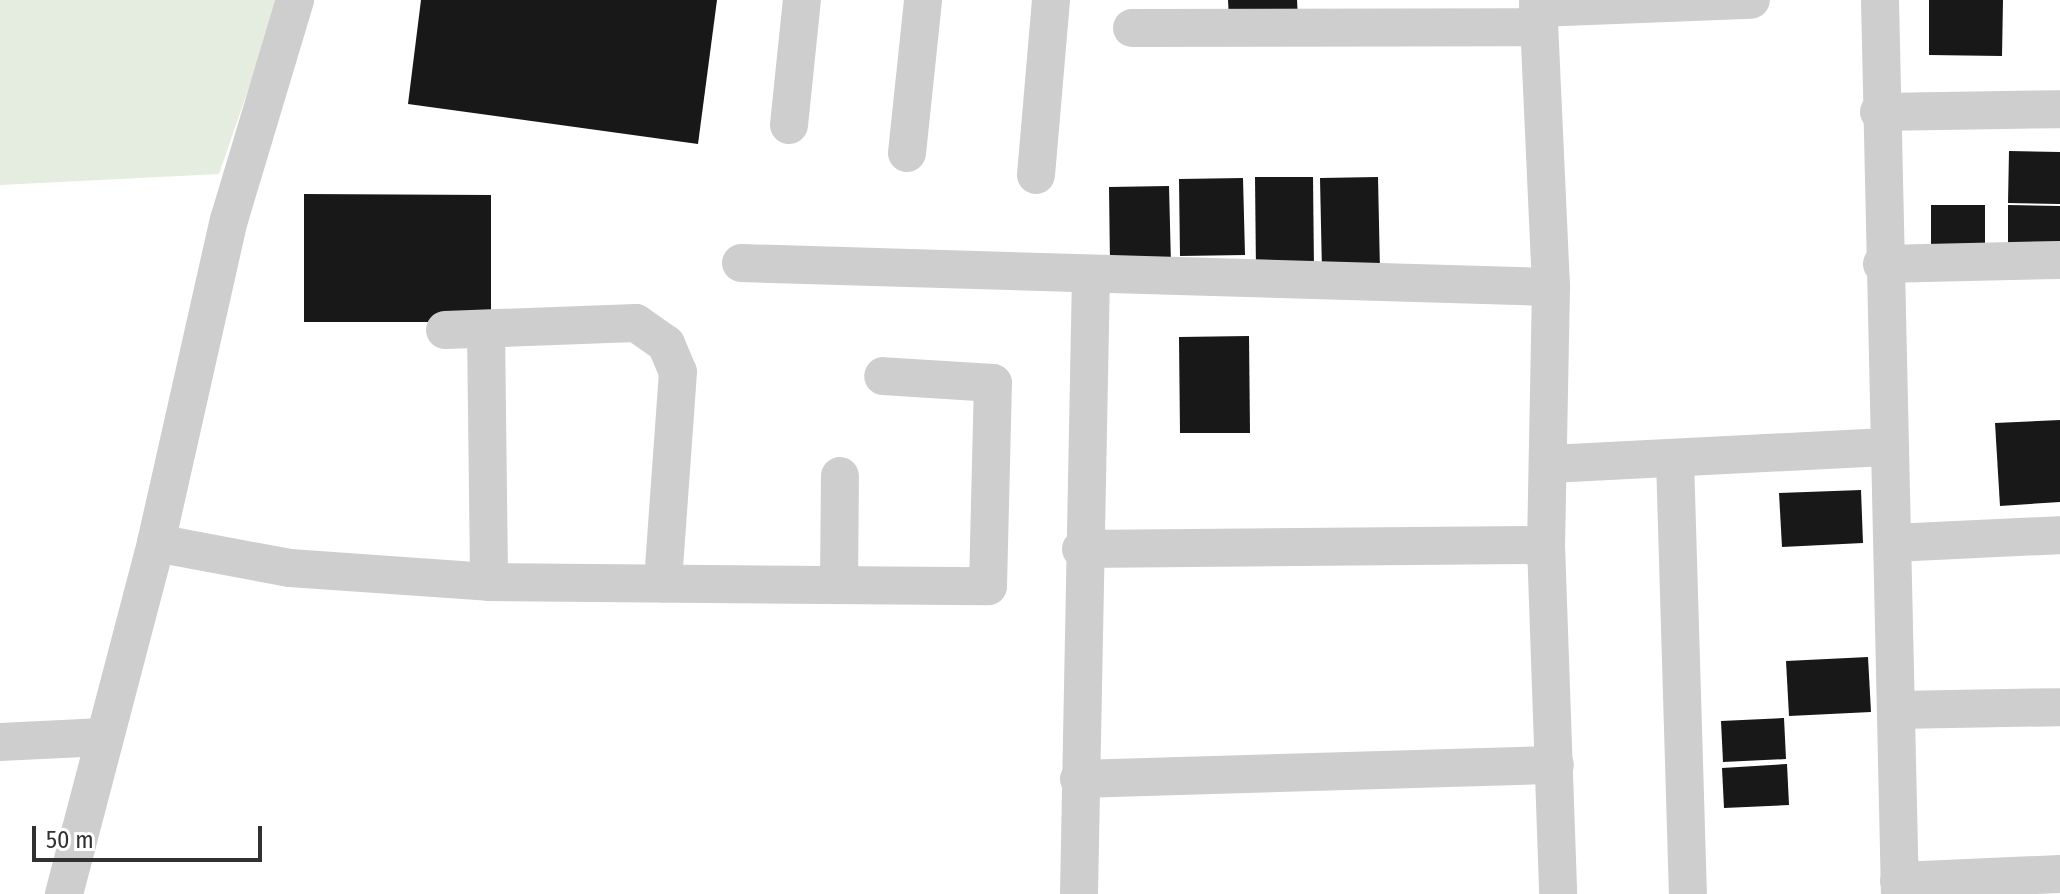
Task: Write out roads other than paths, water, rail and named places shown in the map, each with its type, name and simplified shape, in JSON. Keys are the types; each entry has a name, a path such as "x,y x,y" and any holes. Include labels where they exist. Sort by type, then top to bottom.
{"street":[{"path":"64,894 156,543 229,220 295,0"},
{"path":"789,125 802,0"},
{"path":"907,153 923,0"},
{"path":"1036,175 1051,0"},
{"path":"1132,28 1308,14 1538,11 1751,0"},
{"path":"1880,0 1879,112 1886,447 1893,543 1900,887 2060,874"},
{"path":"1538,11 1551,287 1550,464 1546,545 1558,894"},
{"path":"1879,112 2060,109"},
{"path":"1882,264 2060,260"},
{"path":"741,263 1551,287"},
{"path":"1079,894 1081,549 1091,275"},
{"path":"445,330 636,323 666,344 678,372 663,583"},
{"path":"486,329 489,582"},
{"path":"156,543 290,568 489,582 988,586 993,383 883,376"},
{"path":"1550,464 1886,447"},
{"path":"1675,459 1688,894"},
{"path":"839,585 840,476"},
{"path":"1893,543 2060,535"},
{"path":"1081,549 1546,545"},
{"path":"1896,710 2060,707"},
{"path":"0,742 103,737"},
{"path":"1079,779 1555,765"}]}
